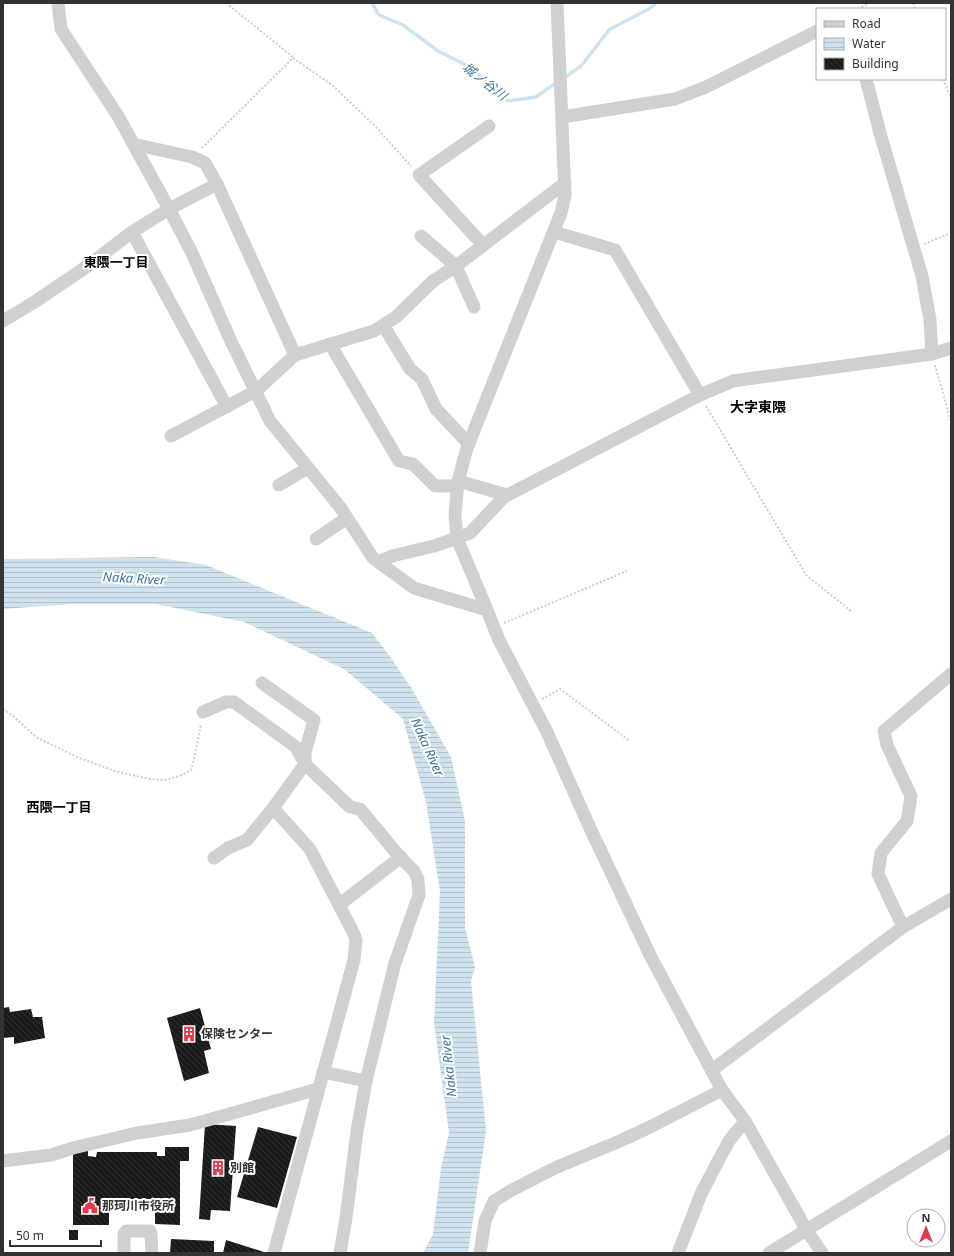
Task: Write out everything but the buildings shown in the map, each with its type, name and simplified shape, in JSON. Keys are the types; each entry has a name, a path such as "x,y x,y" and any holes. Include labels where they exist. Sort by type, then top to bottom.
{"street":[{"path":"58,3 61,29 118,116 169,209 192,253 230,339 270,421 340,507 373,558 414,588 487,610"},
{"path":"557,3 565,195 561,213 554,232 469,444 458,483 455,515 457,538 499,640 547,732 590,828 651,957 722,1090 745,1121 806,1229 822,1253"},
{"path":"562,117 675,99 706,87 816,32"},
{"path":"866,80 880,133 922,276 930,320 932,354"},
{"path":"483,245 419,175 489,126"},
{"path":"133,144 192,157 205,163 217,184 295,355"},
{"path":"171,436 256,391 295,355 374,331 384,325 396,317 433,281 456,266 565,183"},
{"path":"3,321 36,301 86,267 132,232 169,209 217,184"},
{"path":"132,232 227,407"},
{"path":"554,232 615,250 700,395"},
{"path":"420,236 456,266 474,307"},
{"path":"384,325 410,369 422,379 436,409 469,444"},
{"path":"330,344 400,461 413,464 435,486 458,483 507,495"},
{"path":"379,562 392,556 434,546 470,533 507,495 700,395 733,381 932,354 951,348"},
{"path":"279,485 308,468"},
{"path":"316,539 347,518"},
{"path":"903,927 878,874 881,854 907,821 911,796 887,745 884,731 951,674"},
{"path":"214,858 228,848 247,840 273,808 305,764 305,754 314,720 262,683"},
{"path":"203,712 226,702 234,702 296,747 305,764 350,807 360,809 414,871 418,880 419,895 395,963 366,1081 357,1131 340,1253"},
{"path":"273,808 310,849 356,940 354,960 274,1253"},
{"path":"339,904 401,857"},
{"path":"712,1070 903,927 951,900"},
{"path":"323,1072 366,1081"},
{"path":"3,1161 51,1155 73,1148 137,1133 190,1125 318,1089"},
{"path":"480,1253 485,1221 494,1201 557,1167 650,1127 722,1090"},
{"path":"678,1253 701,1194 729,1141 745,1121"},
{"path":"769,1253 951,1141"},
{"path":"124,1253 124,1234 126,1231 150,1231 152,1253"}],"path":[{"path":"226,3 294,58 332,85 374,125 419,175"},
{"path":"860,8 869,3"},
{"path":"192,157 294,58"},
{"path":"943,80 951,98"},
{"path":"914,248 951,233"},
{"path":"932,354 951,421"},
{"path":"700,395 806,575 851,611"},
{"path":"494,628 627,571"},
{"path":"532,704 560,689 630,741"},
{"path":"3,709 36,737 79,758 114,771 160,780 182,775 190,770 197,745 203,712"}],"water":[{"name":"Naka River","path":"154,557 206,565 372,633 412,689 451,757 465,821 465,928 475,967 471,981 486,1131 468,1253 423,1253 433,1234 441,1168 449,1133 434,1023 440,892 426,802 403,719 344,669 244,622 156,604 73,604 3,609 3,559"}],"waterway":[{"name":"城ノ谷川","path":"372,3 379,15 403,25 438,51 470,67 508,101 536,97 557,82"},
{"name":"城ノ谷川","path":"564,78 581,66 610,29 649,9 656,3"}],"place":[{"name":"保険センター","path":"189,1034"},
{"name":"別館","path":"218,1168"},
{"name":"那珂川市役所","path":"90,1206"}],"district":[{"name":"東隈一丁目","path":"116,262"},
{"name":"大字東隈","path":"758,407"},
{"name":"西隈一丁目","path":"59,807"}]}
